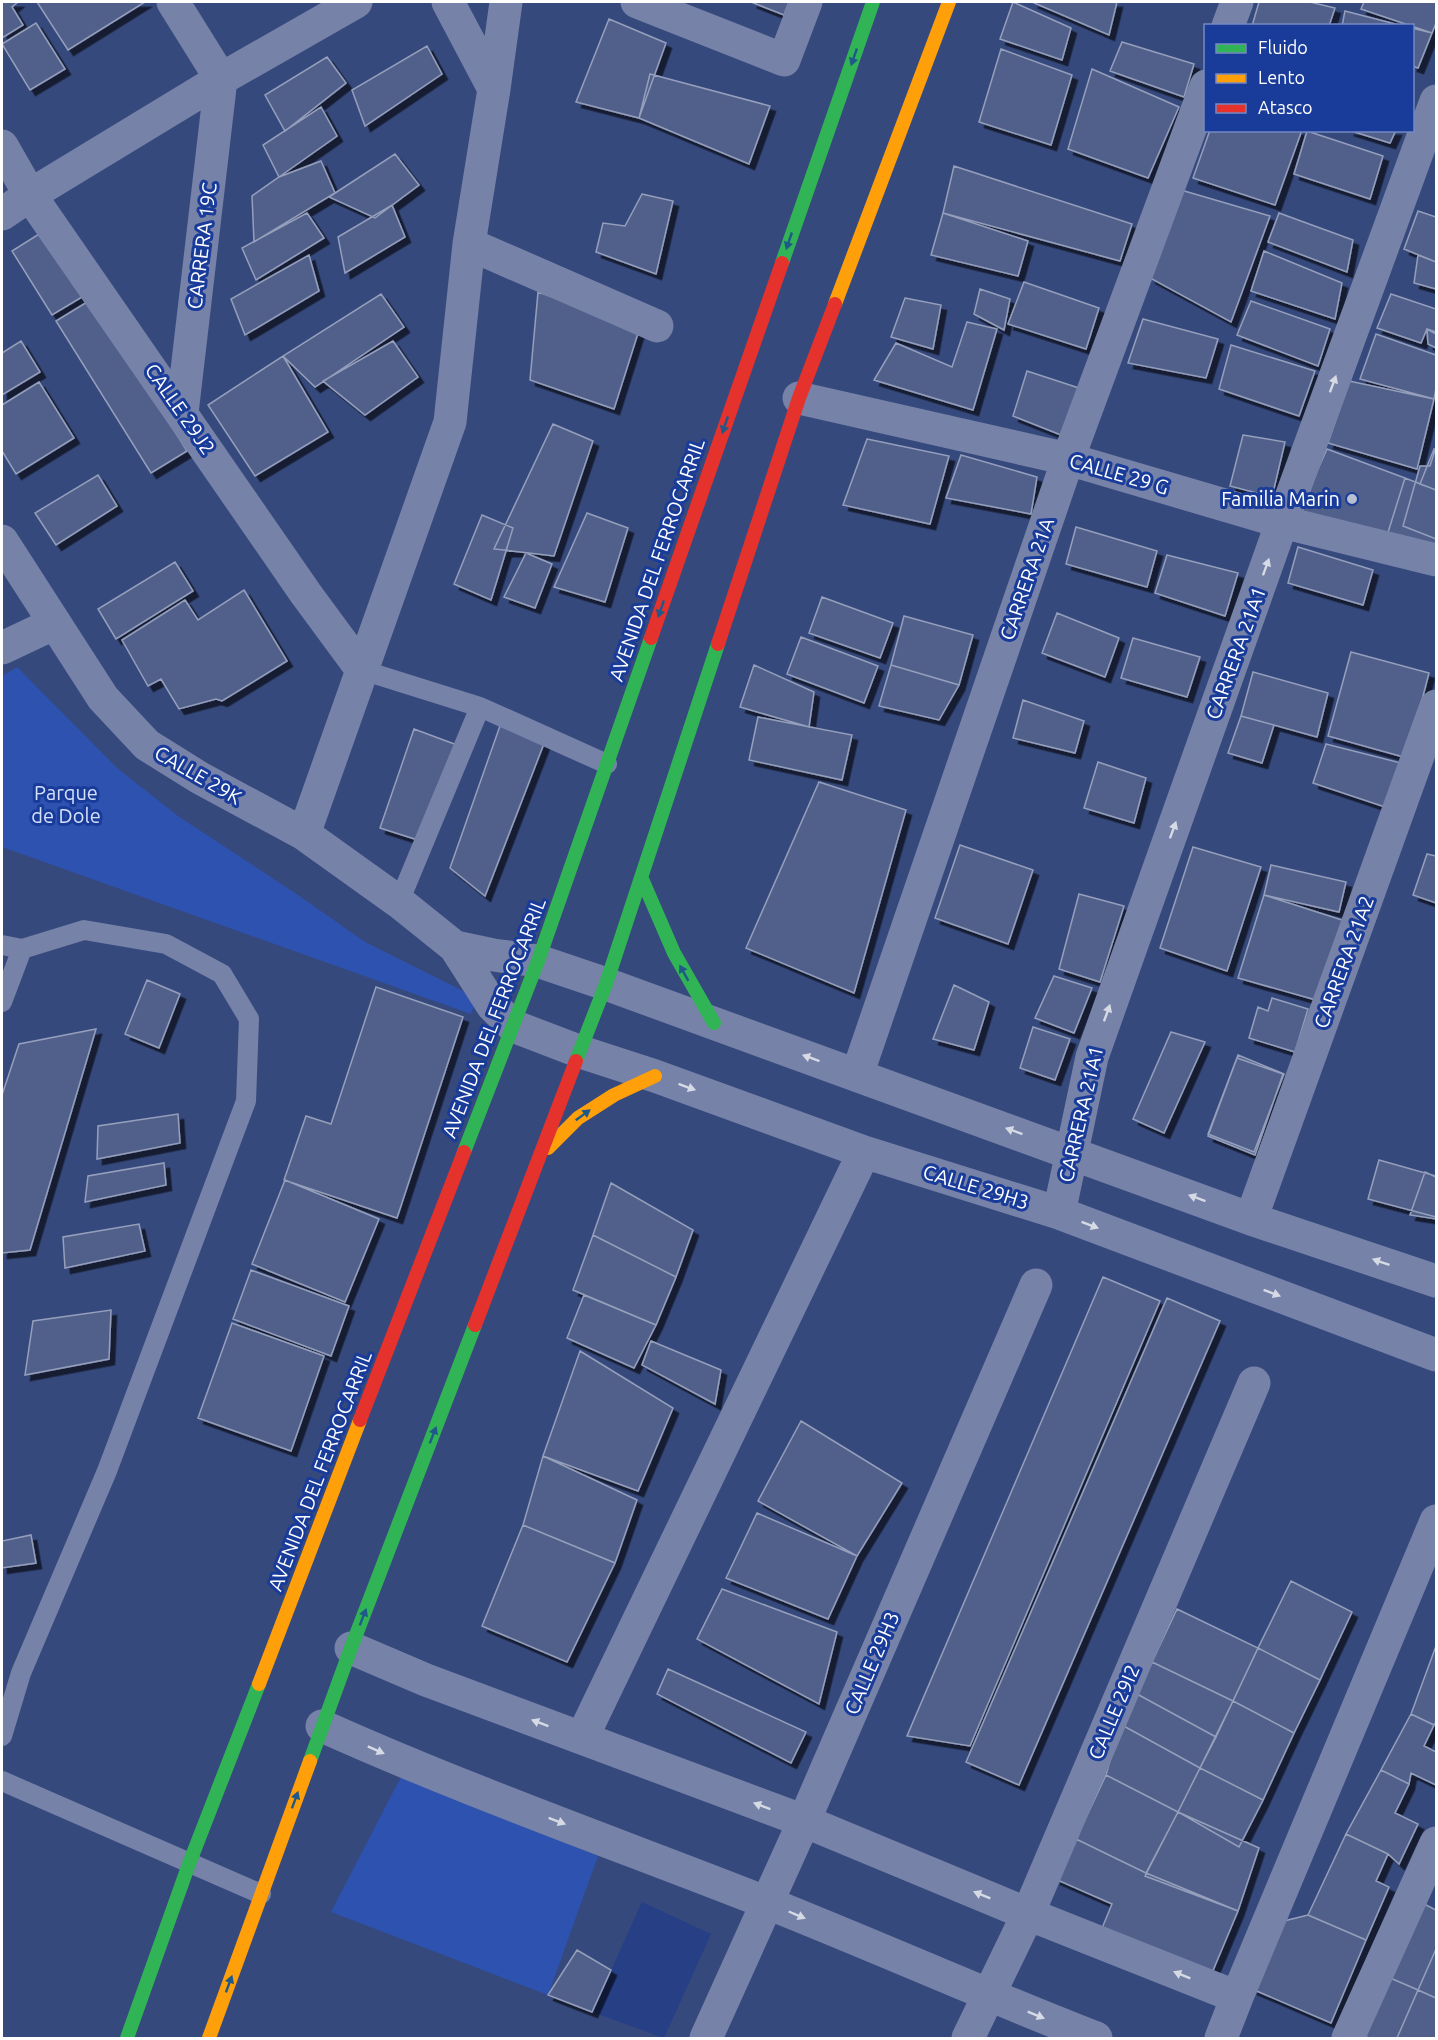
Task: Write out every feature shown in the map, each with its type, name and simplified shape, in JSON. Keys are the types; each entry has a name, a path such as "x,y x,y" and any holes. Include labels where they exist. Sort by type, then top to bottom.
{"main road":[{"name":"AVENIDA DEL FERROCARRIL","path":"126,2038 189,1864 538,961 873,2"},
{"path":"209,2038 351,1648 606,984 799,398 949,2"},
{"path":"642,879 656,919 672,952 714,1023"},
{"path":"541,1156 578,1118 614,1095 655,1076"}],"street":[{"path":"173,2 221,79"},
{"path":"2,214 221,79 356,2"},
{"path":"448,2 495,89"},
{"path":"304,834 450,423 469,244 495,89 506,2"},
{"path":"637,2 784,60 806,2"},
{"path":"1229,24 1237,2"},
{"name":"CARRERA 19C","path":"182,413 221,79"},
{"name":"CARRERA 21A","path":"857,1075 1068,459 1204,91"},
{"name":"CARRERA 21A1","path":"1059,1213 1092,1057 1282,522 1437,101"},
{"name":"CALLE 29J2","path":"2,146 30,195 306,594 362,670"},
{"path":"469,244 657,326"},
{"name":"CALLE 29 G","path":"799,398 1068,459 1282,522 1437,560"},
{"name":"CALLE 29K","path":"2,541 103,698 147,745 200,778 304,834 399,902 455,947 492,1005 513,1026"},
{"path":"2,648 54,623"},
{"name":"CARRERA 21A2","path":"1251,1219 1437,706"},
{"name":"CALLE 29K","path":"455,947 538,961"},
{"path":"538,961 1251,1219 1437,1281"},
{"name":"CALLE 29H3","path":"513,1026 864,1152 1059,1213 1437,1355"},
{"path":"582,1738 864,1152"},
{"name":"CALLE 29H3","path":"706,2038 804,1821 1036,1286"},
{"name":"CALLE 29I2","path":"968,2038 1028,1914 1254,1383"},
{"path":"1221,2038 1437,1521"},
{"path":"351,1648 426,1680 804,1821 1028,1914 1237,1997"},
{"path":"322,1726 390,1756 768,1903 988,1996 1096,2038"},
{"path":"1348,2038 1432,1864"}],"lane":[{"path":"362,670 480,707 606,764"},
{"path":"399,902 480,707"},
{"path":"2,945 22,949 84,930 166,944 222,974 249,1018 246,1101 106,1471 21,1673 2,1736"},
{"path":"2,1002 22,949"},
{"path":"2,1781 261,1894"}],"green space":[{"name":"Parque de Dole","path":"17,667 117,768 178,816 365,942 477,998 471,1014 2,847 2,676"},
{"path":"404,1771 598,1856 548,1995 331,1912"}],"shaded area":[{"path":"642,1902 711,1934 664,2038 592,2012"}],"building":[{"path":"2,2 18,2 12,7 23,25 2,38"},
{"path":"37,2 145,2 68,50"},
{"path":"751,2 789,2 784,15"},
{"path":"1013,2 1071,28 1062,60 1000,39"},
{"path":"1032,2 1117,2 1109,35"},
{"path":"1259,2 1310,2 1335,8 1330,24 1253,24"},
{"path":"1364,2 1436,2 1436,23 1432,33 1414,27 1414,24 1405,24 1361,9"},
{"path":"1345,11 1395,24 1342,24"},
{"path":"609,19 666,43 639,118 576,102"},
{"path":"36,23 65,69 30,90 2,44"},
{"path":"1414,28 1432,33 1418,68 1414,67"},
{"path":"1122,42 1194,64 1184,97 1110,71"},
{"path":"427,46 442,74 365,126 352,90"},
{"path":"1001,49 1072,75 1051,145 979,122"},
{"path":"327,57 346,83 285,131 265,95"},
{"path":"1092,69 1179,107 1148,178 1068,149"},
{"path":"650,74 770,106 749,164 639,118"},
{"path":"321,107 337,136 279,177 263,145"},
{"path":"1209,132 1301,132 1275,205 1193,178"},
{"path":"1307,132 1383,156 1370,199 1294,174"},
{"path":"1354,132 1395,132 1390,143"},
{"path":"395,154 419,185 375,218 329,197"},
{"path":"321,161 335,193 254,242 252,196 279,177"},
{"path":"954,166 1132,224 1120,261 943,213"},
{"path":"1181,190 1270,216 1231,322 1150,278"},
{"path":"642,194 673,201 656,274 596,252 603,223 625,226"},
{"path":"392,205 405,237 345,273 338,237"},
{"path":"1418,211 1436,217 1436,262 1404,249"},
{"path":"307,213 324,238 256,280 242,248"},
{"path":"943,213 1028,241 1018,276 931,255"},
{"path":"1279,213 1353,240 1347,272 1268,242"},
{"path":"47,229 87,294 52,315 12,251"},
{"path":"1264,251 1342,283 1335,319 1251,291"},
{"path":"309,255 319,291 245,335 231,299"},
{"path":"1418,255 1436,262 1436,289 1414,283"},
{"path":"1024,282 1099,308 1086,349 1008,324"},
{"path":"980,289 1010,299 1004,330 974,314"},
{"path":"538,292 640,327 614,409 530,380"},
{"path":"381,294 404,327 315,387 283,356"},
{"path":"1391,294 1436,309 1436,332 1427,329 1421,343 1377,328"},
{"path":"905,298 941,305 933,349 891,337"},
{"path":"92,299 187,451 151,473 56,321"},
{"path":"1251,301 1330,329 1318,366 1237,335"},
{"path":"1143,319 1218,339 1206,378 1128,363"},
{"path":"967,322 997,329 973,410 874,380 896,343 952,367"},
{"path":"1427,329 1436,334 1436,348 1428,344"},
{"path":"1376,334 1436,355 1434,399 1360,379"},
{"path":"21,341 40,372 2,395 2,353"},
{"path":"393,341 418,377 365,415 323,381"},
{"path":"1231,345 1315,371 1299,416 1219,389"},
{"path":"283,356 328,432 255,476 208,405"},
{"path":"1027,371 1079,388 1061,435 1013,416"},
{"path":"1349,381 1434,399 1417,469 1328,443"},
{"path":"39,382 74,438 16,474 2,451 2,405"},
{"path":"553,424 593,441 554,556 494,549"},
{"path":"1243,435 1285,442 1272,497 1230,486"},
{"path":"867,439 949,456 930,524 843,505"},
{"path":"1436,447 1436,539 1403,526 1420,466 1430,466"},
{"name":"Familia Marin","path":"1327,449 1405,478 1385,542 1295,520"},
{"path":"1434,449 1436,450 1436,490 1420,484"},
{"path":"961,455 1037,477 1031,514 946,498"},
{"path":"98,475 117,506 56,545 35,513"},
{"path":"1405,478 1436,490 1436,551 1385,542"},
{"path":"587,513 628,528 605,602 554,587"},
{"path":"482,515 513,528 491,600 454,584"},
{"path":"1076,527 1157,551 1147,587 1066,564"},
{"path":"1298,547 1373,570 1363,605 1288,583"},
{"path":"526,553 552,564 535,608 504,597"},
{"path":"1167,555 1238,573 1225,616 1155,593"},
{"path":"175,562 193,591 116,639 98,609"},
{"path":"244,590 287,661 222,701 216,699 179,709 161,679 148,686 122,640 185,600 198,620"},
{"path":"822,597 893,623 880,658 809,633"},
{"path":"1057,613 1119,638 1105,677 1042,653"},
{"path":"904,616 973,635 959,685 891,665"},
{"path":"801,637 878,666 864,703 787,674"},
{"path":"1133,638 1200,657 1187,697 1121,678"},
{"path":"1351,652 1429,673 1407,758 1328,736"},
{"path":"754,665 814,692 809,727 740,707"},
{"path":"891,665 959,685 939,720 879,706"},
{"path":"1253,672 1328,693 1317,737 1241,716"},
{"path":"1023,700 1084,721 1075,753 1013,738"},
{"path":"1241,716 1274,725 1262,763 1228,753"},
{"path":"758,717 852,735 842,780 749,760"},
{"path":"501,723 545,741 485,896 450,868"},
{"path":"414,729 457,745 421,841 380,828"},
{"path":"1326,744 1401,763 1391,809 1313,783"},
{"path":"1098,762 1146,778 1134,823 1084,808"},
{"path":"819,782 906,810 854,993 746,948"},
{"path":"960,845 1033,870 1008,944 935,918"},
{"path":"1193,847 1261,867 1227,971 1160,948"},
{"path":"1427,854 1436,856 1436,903 1413,895"},
{"path":"1271,865 1346,882 1339,912 1264,895"},
{"path":"1079,894 1124,906 1100,982 1059,969"},
{"path":"1264,895 1345,921 1323,1002 1238,978"},
{"path":"1054,976 1092,988 1074,1033 1035,1018"},
{"path":"147,980 180,994 159,1048 125,1034"},
{"path":"954,985 989,1002 974,1050 933,1039"},
{"path":"376,987 463,1017 397,1218 284,1180 306,1116 331,1124"},
{"path":"1272,998 1308,1009 1295,1052 1249,1038 1258,1007 1268,1011"},
{"path":"1033,1027 1070,1039 1055,1080 1020,1068"},
{"path":"96,1029 30,1250 2,1253 2,1095 19,1044"},
{"path":"1171,1032 1205,1042 1164,1133 1133,1119"},
{"path":"1238,1055 1284,1074 1254,1152 1208,1134"},
{"path":"1237,1058 1283,1074 1255,1155 1208,1136"},
{"path":"178,1114 180,1143 97,1159 98,1126"},
{"path":"1379,1160 1436,1176 1436,1217 1368,1199"},
{"path":"164,1163 166,1185 85,1202 88,1176"},
{"path":"1425,1172 1436,1177 1436,1219 1410,1215"},
{"path":"285,1180 379,1219 345,1302 252,1264"},
{"path":"611,1183 693,1230 676,1277 593,1235"},
{"path":"139,1224 145,1251 65,1268 63,1237"},
{"path":"593,1235 676,1277 656,1325 573,1290"},
{"path":"251,1270 349,1306 331,1356 233,1319"},
{"path":"1103,1277 1160,1301 970,1746 907,1736"},
{"path":"584,1295 656,1325 634,1368 567,1338"},
{"path":"1167,1298 1220,1321 1019,1785 966,1762"},
{"path":"111,1310 109,1359 25,1375 33,1321"},
{"path":"232,1323 324,1356 291,1451 198,1418"},
{"path":"651,1341 721,1370 715,1404 642,1365"},
{"path":"580,1351 673,1408 638,1491 543,1456"},
{"path":"801,1421 902,1483 857,1556 758,1501"},
{"path":"543,1456 637,1500 615,1563 523,1525"},
{"path":"757,1513 857,1556 828,1619 726,1578"},
{"path":"523,1525 615,1563 567,1662 482,1626"},
{"path":"31,1535 36,1563 2,1568 2,1541"},
{"path":"1291,1581 1352,1612 1320,1680 1258,1648"},
{"path":"722,1589 837,1632 819,1704 697,1639"},
{"path":"1177,1609 1258,1648 1233,1701 1152,1662"},
{"path":"1436,1646 1436,1722 1434,1725 1411,1714"},
{"path":"1258,1648 1320,1680 1294,1733 1233,1701"},
{"path":"1152,1662 1233,1701 1216,1737 1137,1694"},
{"path":"668,1669 806,1732 791,1763 657,1694"},
{"path":"1137,1694 1216,1737 1200,1768 1120,1724"},
{"path":"1233,1701 1294,1733 1263,1800 1200,1768"},
{"path":"1411,1714 1434,1725 1424,1746 1436,1752 1436,1785 1411,1773 1409,1784 1381,1770"},
{"path":"1120,1724 1200,1768 1178,1812 1106,1775"},
{"path":"1200,1768 1263,1800 1239,1847 1178,1812"},
{"path":"1381,1770 1409,1784 1395,1813 1418,1824 1399,1864 1388,1854 1346,1834"},
{"path":"1106,1775 1178,1812 1146,1873 1076,1839"},
{"path":"1178,1812 1259,1848 1238,1911 1145,1876"},
{"path":"1346,1834 1388,1854 1376,1881 1389,1887 1366,1940 1308,1915"},
{"path":"1076,1839 1146,1873 1238,1911 1209,1980 1100,1933 1112,1904 1055,1879"},
{"path":"1420,1902 1436,1910 1436,1949 1418,1990 1388,1977"},
{"path":"1308,1915 1366,1940 1331,2023 1252,1989 1280,1922"},
{"path":"1436,1949 1436,1998 1418,1990"},
{"path":"577,1950 611,1970 592,2012 548,1995"},
{"path":"1388,1977 1418,1990 1397,2038 1363,2036"},
{"path":"1418,1990 1436,1998 1436,2038 1397,2038"}],"traffic: fast":[{"path":"782,263 873,2"},
{"path":"464,1152 538,961 651,638"},
{"path":"576,1061 606,984 718,644"},
{"path":"642,879 674,953 714,1023"},
{"path":"310,1761 475,1325"},
{"path":"127,2038 189,1864 259,1684"}],"traffic: slow":[{"path":"835,304 949,2"},
{"path":"548,1148 578,1118 614,1095 655,1076"},
{"path":"259,1684 360,1420"},
{"path":"209,2038 310,1761"}],"traffic: jam":[{"path":"651,638 782,263"},
{"path":"718,644 799,398 835,304"},
{"path":"475,1325 576,1061"},
{"path":"360,1420 464,1152"}],"place":[{"name":"Familia Marin","path":"1352,499"}]}
